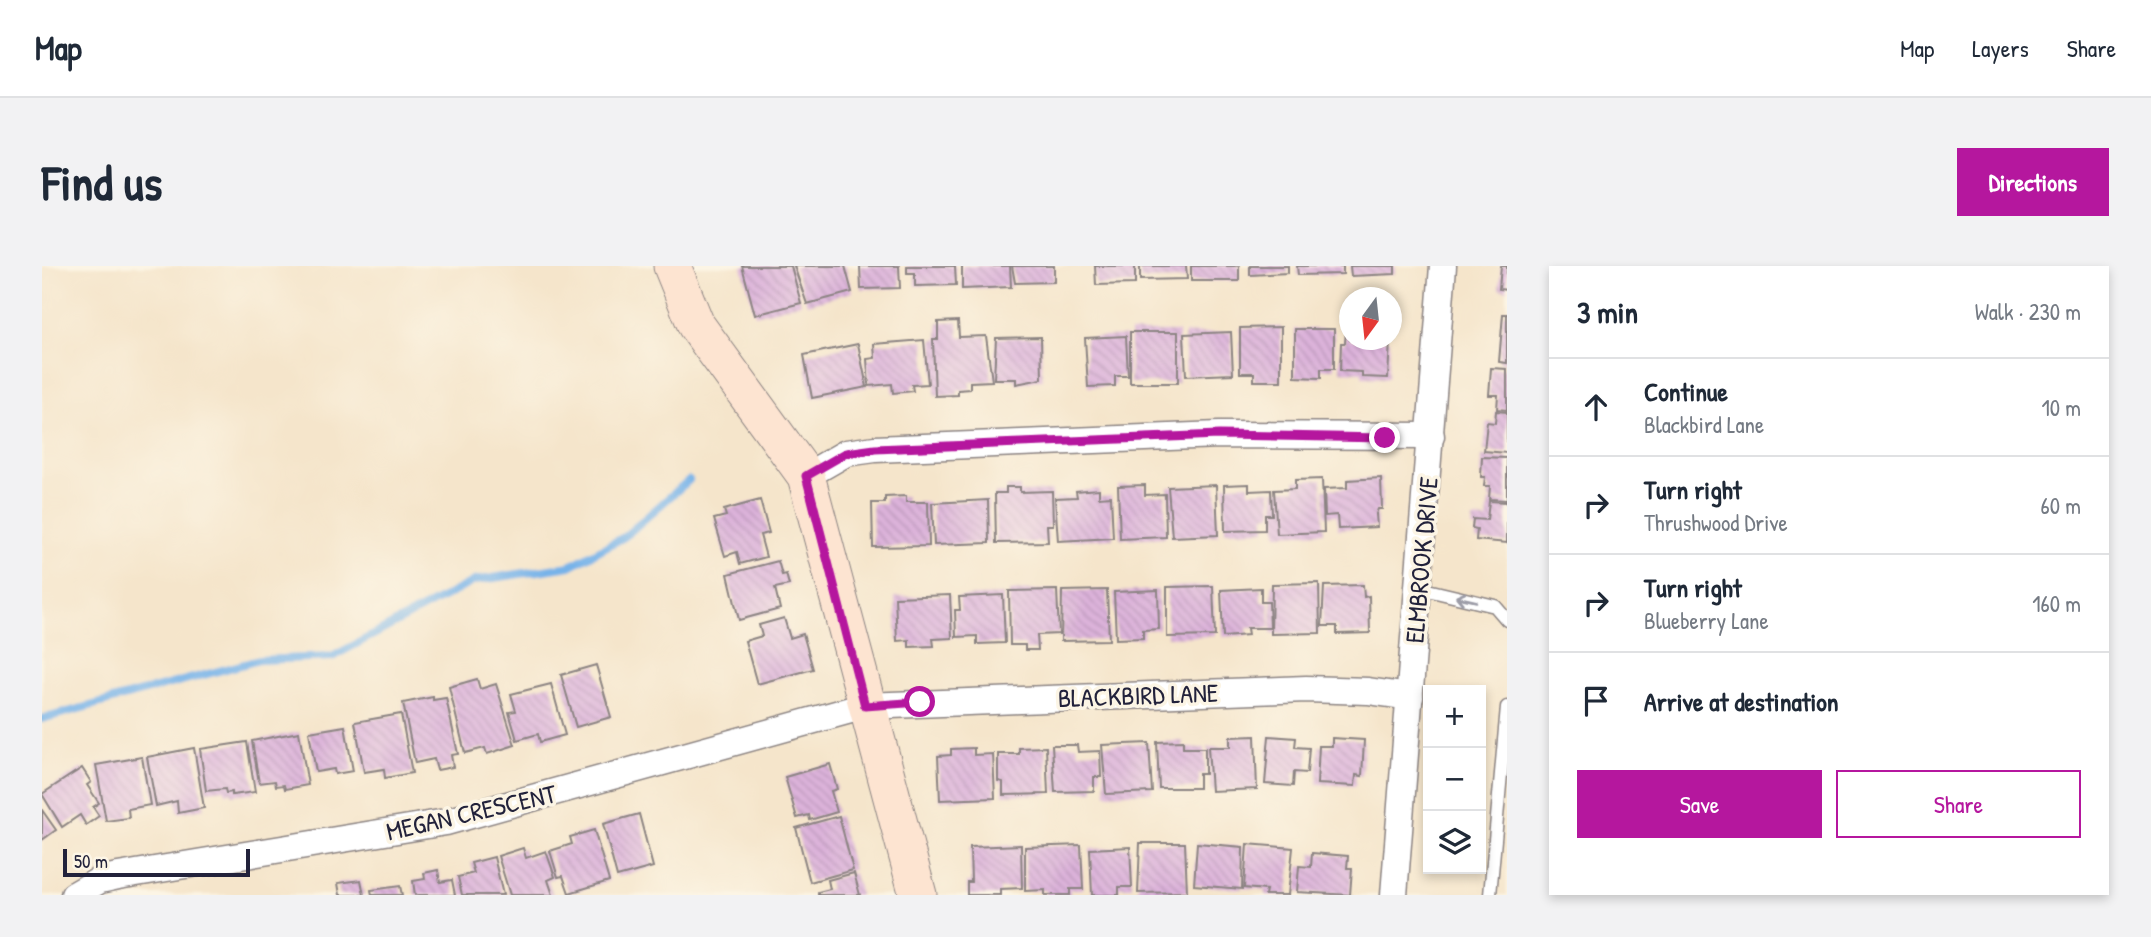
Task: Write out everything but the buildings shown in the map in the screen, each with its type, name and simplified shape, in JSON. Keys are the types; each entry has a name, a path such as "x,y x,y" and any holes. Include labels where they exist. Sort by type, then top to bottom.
{"street":[{"path":"672,266 696,325 806,476 865,706 918,895"},
{"name":"ELMBROOK DRIVE","path":"1394,895 1443,266"},
{"path":"806,476 846,453 875,449 1219,435 1431,436"},
{"name":"BLACKBIRD LANE","path":"865,706 1306,689 1368,691 1410,697"},
{"name":"MEGAN CRESCENT","path":"74,895 100,880 118,876 446,822 865,706"}],"lane":[{"path":"1419,588 1495,606 1507,620"},
{"path":"1490,895 1507,707"}],"waterway":[{"path":"42,719 259,660 332,657 474,581 570,566 624,537 689,480"}],"route":[{"path":"920,702 865,706 806,476 846,453 906,447 1219,435 1385,438"}]}
